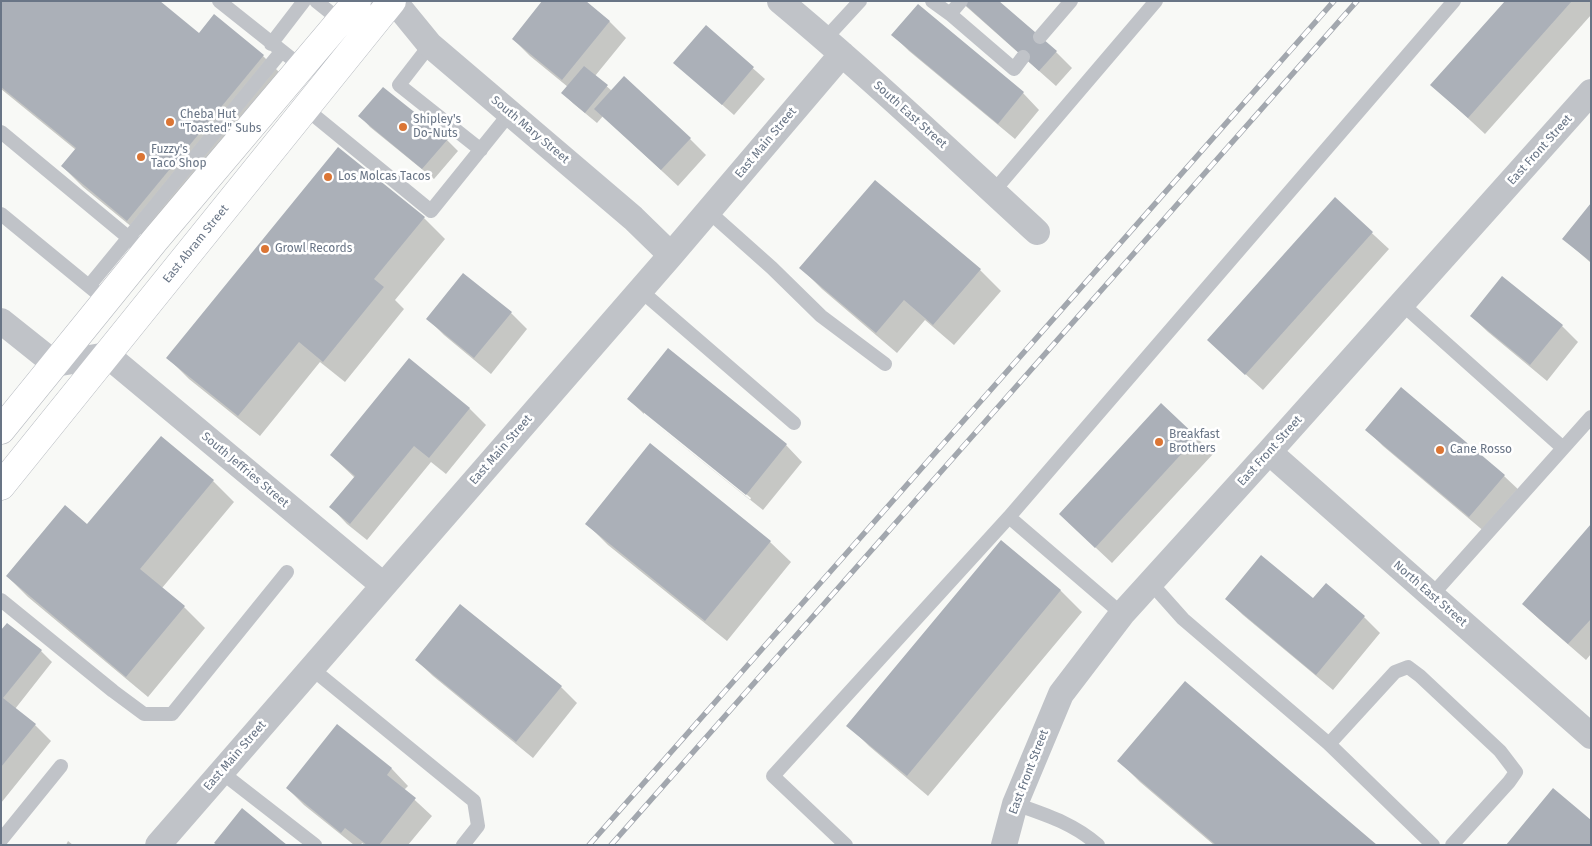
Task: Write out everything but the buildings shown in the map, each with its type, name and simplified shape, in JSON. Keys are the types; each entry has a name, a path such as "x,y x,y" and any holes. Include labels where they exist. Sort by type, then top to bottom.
{"main road":[{"name":"East Abram Street","path":"1,486 393,1"},
{"path":"1,430 55,364 98,293 285,54 349,11"}],"street":[{"name":"South Mary Street","path":"393,1 430,45 633,218 671,255"},
{"name":"South East Street","path":"780,1 907,111 1037,232"},
{"name":"East Main Street","path":"158,845 671,255 708,211 834,46"},
{"name":"East Front Street","path":"1004,845 1015,804 1060,694 1122,614 1591,92"},
{"path":"1,320 55,364 107,355"},
{"name":"South Jeffries Street","path":"107,355 383,584"},
{"name":"North East Street","path":"1269,452 1591,736"}],"lane":[{"path":"219,1 285,54 304,1"},
{"path":"316,1 349,11"},
{"path":"834,46 860,1"},
{"path":"932,1 1014,69 1023,57"},
{"path":"950,14 961,1"},
{"path":"1040,37 1071,1"},
{"path":"993,192 1156,1"},
{"path":"846,845 773,776 1009,517 1454,1"},
{"path":"430,45 399,84 481,150"},
{"path":"305,108 431,211 510,114"},
{"path":"1,132 137,245"},
{"path":"708,211 772,268 821,316 886,364"},
{"path":"1,214 98,293"},
{"path":"640,290 794,423"},
{"path":"1402,304 1563,448"},
{"path":"1432,595 1590,420"},
{"path":"1009,517 1122,614"},
{"path":"1,600 144,714 172,714 287,572"},
{"path":"1150,582 1183,619 1329,744 1433,845"},
{"path":"1329,744 1395,672 1408,667 1420,676 1500,751 1516,772 1452,845"},
{"path":"311,668 474,801 478,826 463,845"},
{"path":"1,840 61,766"},
{"path":"221,772 315,845"},
{"path":"1015,804 1065,822 1084,833 1098,845"}],"railway":[{"path":"589,845 1334,1"},
{"path":"611,845 1357,1"}],"place":[{"name":"Cheba Hut \"Toasted\" Subs","path":"170,122"},
{"name":"Shipley's Do-Nuts","path":"403,127"},
{"name":"Fuzzy's Taco Shop","path":"141,157"},
{"name":"Los Molcas Tacos","path":"328,177"},
{"name":"Growl Records","path":"265,249"},
{"name":"Breakfast Brothers","path":"1159,442"},
{"name":"Cane Rosso","path":"1440,450"}]}
